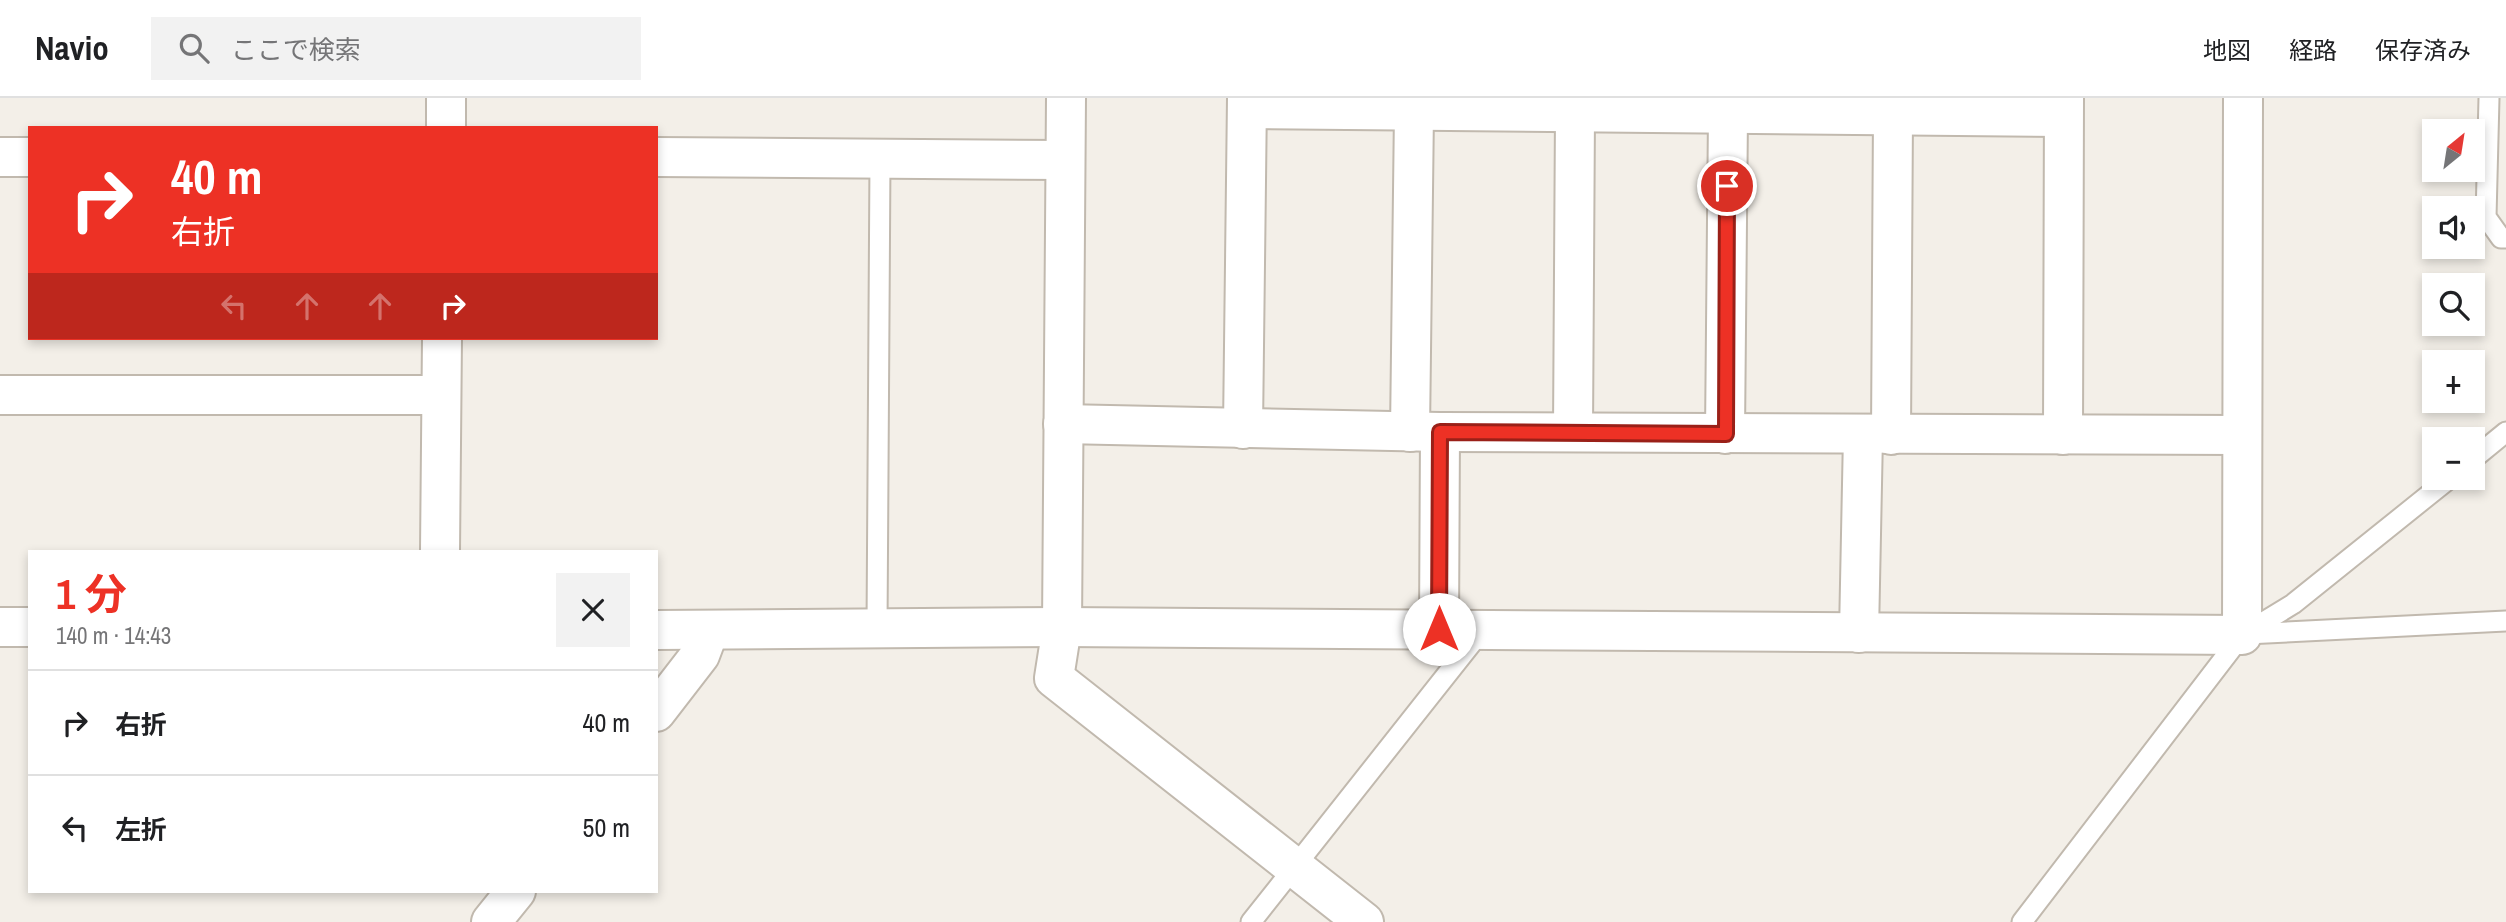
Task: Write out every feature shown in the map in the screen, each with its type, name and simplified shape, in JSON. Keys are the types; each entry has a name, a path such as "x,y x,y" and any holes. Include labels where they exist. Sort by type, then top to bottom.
{"street":[{"path":"446,98 446,126"},
{"path":"1066,98 1062,627 1054,678 1364,922"},
{"path":"658,630 1062,627 2242,635 2240,435 2243,98"},
{"path":"1243,429 1247,104 1413,111 1575,113 1656,106 1728,114 1893,115 2064,107 2063,435"},
{"path":"1413,111 1425,432 1439,629"},
{"path":"1573,432 1575,113"},
{"path":"1726,434 1728,114"},
{"path":"1859,633 1877,435 1893,115"},
{"path":"0,157 28,157"},
{"path":"658,157 1065,160"},
{"path":"440,550 442,340"},
{"path":"0,396 441,395"},
{"path":"1063,424 1425,432 2240,435"},
{"path":"0,627 28,627"},
{"path":"658,709 700,655 709,631"},
{"path":"492,922 514,893"}],"lane":[{"path":"2489,98 2486,217 2501,238 2506,238"},
{"path":"877,629 880,159"},
{"path":"2485,449 2506,432"},
{"path":"2022,922 2242,635 2293,604 2435,490"},
{"path":"2242,635 2506,621"},
{"path":"1251,922 1482,630"}],"route":[{"path":"1439,629 1440,432 1726,434 1727,186"}]}
